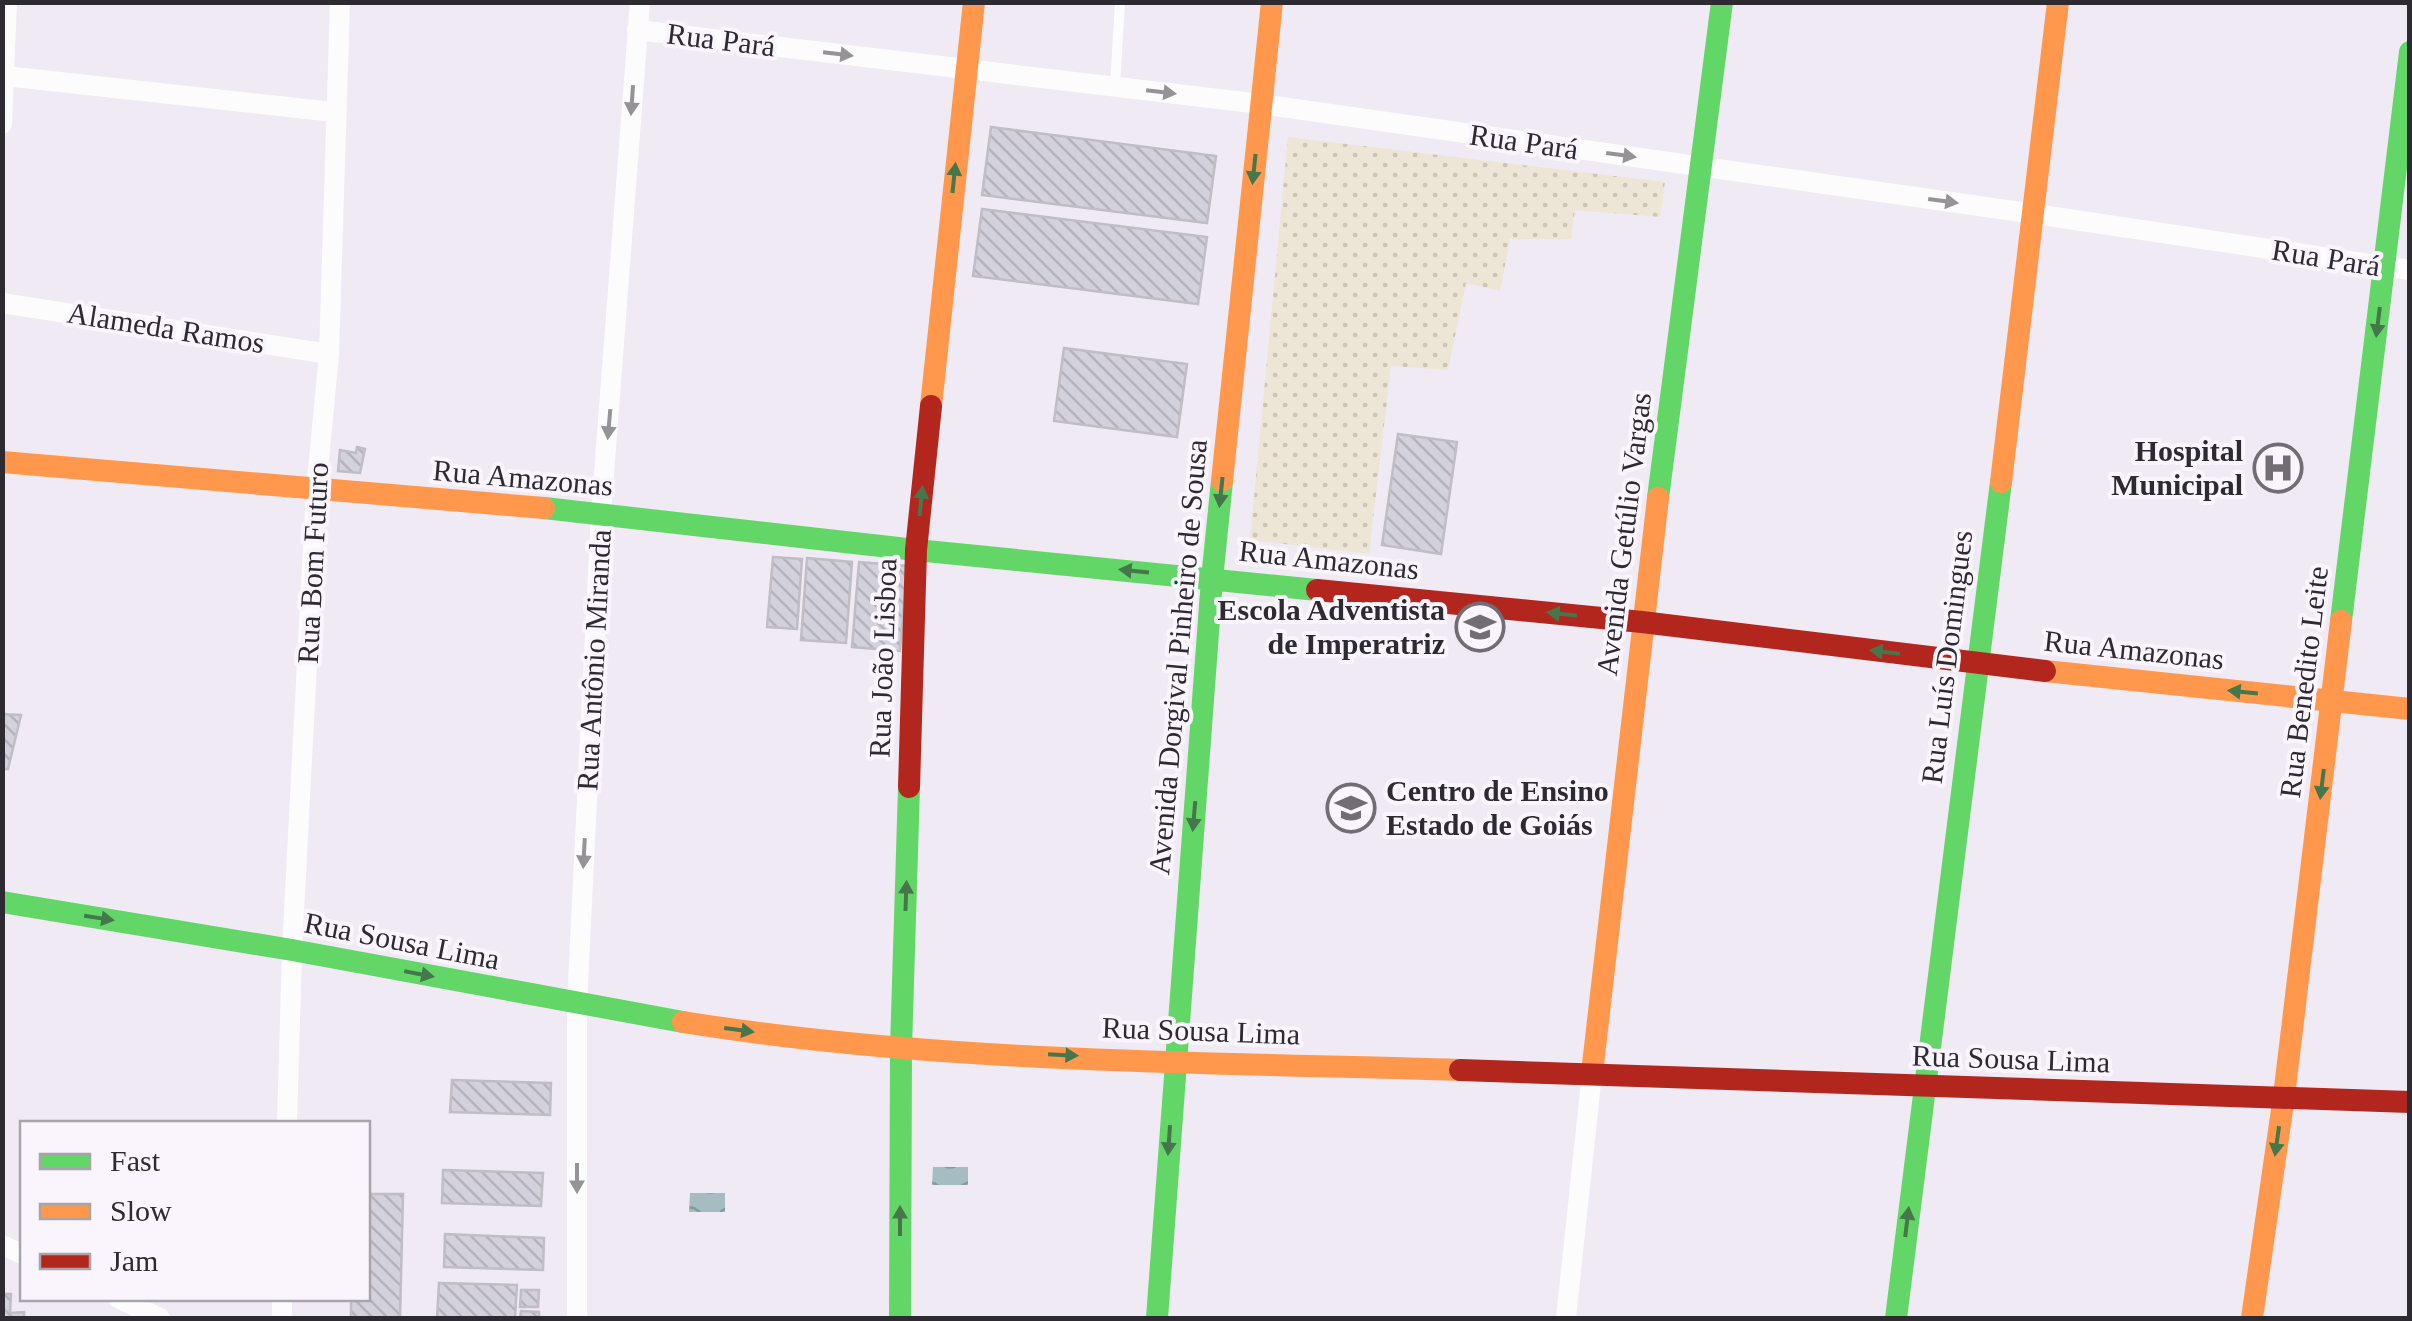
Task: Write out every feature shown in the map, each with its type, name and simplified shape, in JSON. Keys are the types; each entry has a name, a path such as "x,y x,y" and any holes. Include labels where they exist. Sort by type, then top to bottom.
{"street":[{"path":"2,124 7,2"},
{"name":"Rua Bom Futuro","path":"287,1121 316,491 329,354 340,2"},
{"name":"Rua Antônio Miranda","path":"577,1318 577,1004 602,514 640,2"},
{"name":"Rua João Lisboa","path":"900,1318 902,1048 916,550 974,2"},
{"name":"Avenida Dorgival Pinheiro de Sousa","path":"1157,1318 1212,579 1272,2"},
{"name":"Avenida Getúlio Vargas","path":"1592,1073 1642,622 1722,2"},
{"name":"Rua Luís Domingues","path":"1896,1318 1922,1086 2036,214 2058,2"},
{"name":"Rua Pará","path":"637,30 1260,104 2410,270"},
{"name":"Rua Benedito Leite","path":"2252,1318 2284,1096 2410,52"},
{"path":"5,76 334,112"},
{"name":"Alameda Ramos","path":"2,303 329,354"},
{"name":"Rua Amazonas","path":"2,462 602,514 916,550 1642,622 1976,664 2410,709"},
{"name":"Rua Sousa Lima","path":"2,902 740,1031 902,1048 2410,1102"},
{"path":"1566,1318 1592,1073"},
{"path":"124,1301 160,1318"}],"lane":[{"path":"1115,87 1120,2"}],"sand":[{"path":"1288,137 1665,182 1660,217 1575,210 1571,239 1510,239 1500,291 1466,283 1448,370 1391,366 1369,554 1250,540"}],"water":[{"path":"933,1167 968,1167 968,1185 932,1185"},
{"path":"690,1193 725,1193 725,1212 689,1212"}],"building":[{"path":"991,127 1216,156 1207,223 982,195"},
{"path":"982,209 1207,237 1198,304 973,276"},
{"path":"1064,348 1187,364 1177,437 1054,421"},
{"path":"1398,434 1457,442 1441,554 1382,545"},
{"path":"357,447 365,449 360,473 338,471 340,450 356,453"},
{"path":"773,557 802,559 797,629 767,627"},
{"path":"807,558 852,562 846,643 801,640"},
{"path":"859,562 907,566 900,651 852,647"},
{"path":"2,714 21,715 8,769 2,769"},
{"path":"452,1080 551,1083 550,1115 450,1112"},
{"path":"443,1170 543,1173 541,1206 442,1203"},
{"path":"370,1194 403,1194 400,1318 351,1318 351,1301 370,1301"},
{"path":"445,1234 544,1238 543,1270 444,1267"},
{"path":"439,1283 517,1285 515,1318 437,1318"},
{"path":"521,1290 539,1290 538,1307 520,1307"},
{"path":"2,1294 11,1294 10,1313 24,1312 24,1318 2,1318"},
{"path":"521,1311 539,1312 539,1318 520,1318"}],"traffic: fast":[{"path":"1658,498 1722,2"},
{"path":"2341,621 2410,52"},
{"path":"1157,1318 1222,481"},
{"path":"1896,1318 2001,482"},
{"path":"544,508 1317,590"},
{"path":"900,1318 901,1048 909,787"},
{"path":"2,902 292,950 683,1022"}],"traffic: slow":[{"path":"931,406 974,2"},
{"path":"1222,481 1272,2"},
{"path":"2001,482 2058,2"},
{"path":"2,462 544,508"},
{"path":"1592,1073 1658,498"},
{"path":"2252,1318 2284,1096 2341,621"},
{"path":"2045,671 2410,709"},
{"path":"683,1022 779,1036 973,1053 1460,1070"}],"traffic: jam":[{"path":"909,787 916,550 931,406"},
{"path":"1317,590 1642,622 2045,671"},
{"path":"1460,1070 2410,1102"}],"place":[{"name":"Hospital Municipal","path":"2278,468"},
{"name":"Escola Adventista de Imperatriz","path":"1480,627"},
{"name":"Centro de Ensino Estado de Goiás","path":"1351,808"}]}
